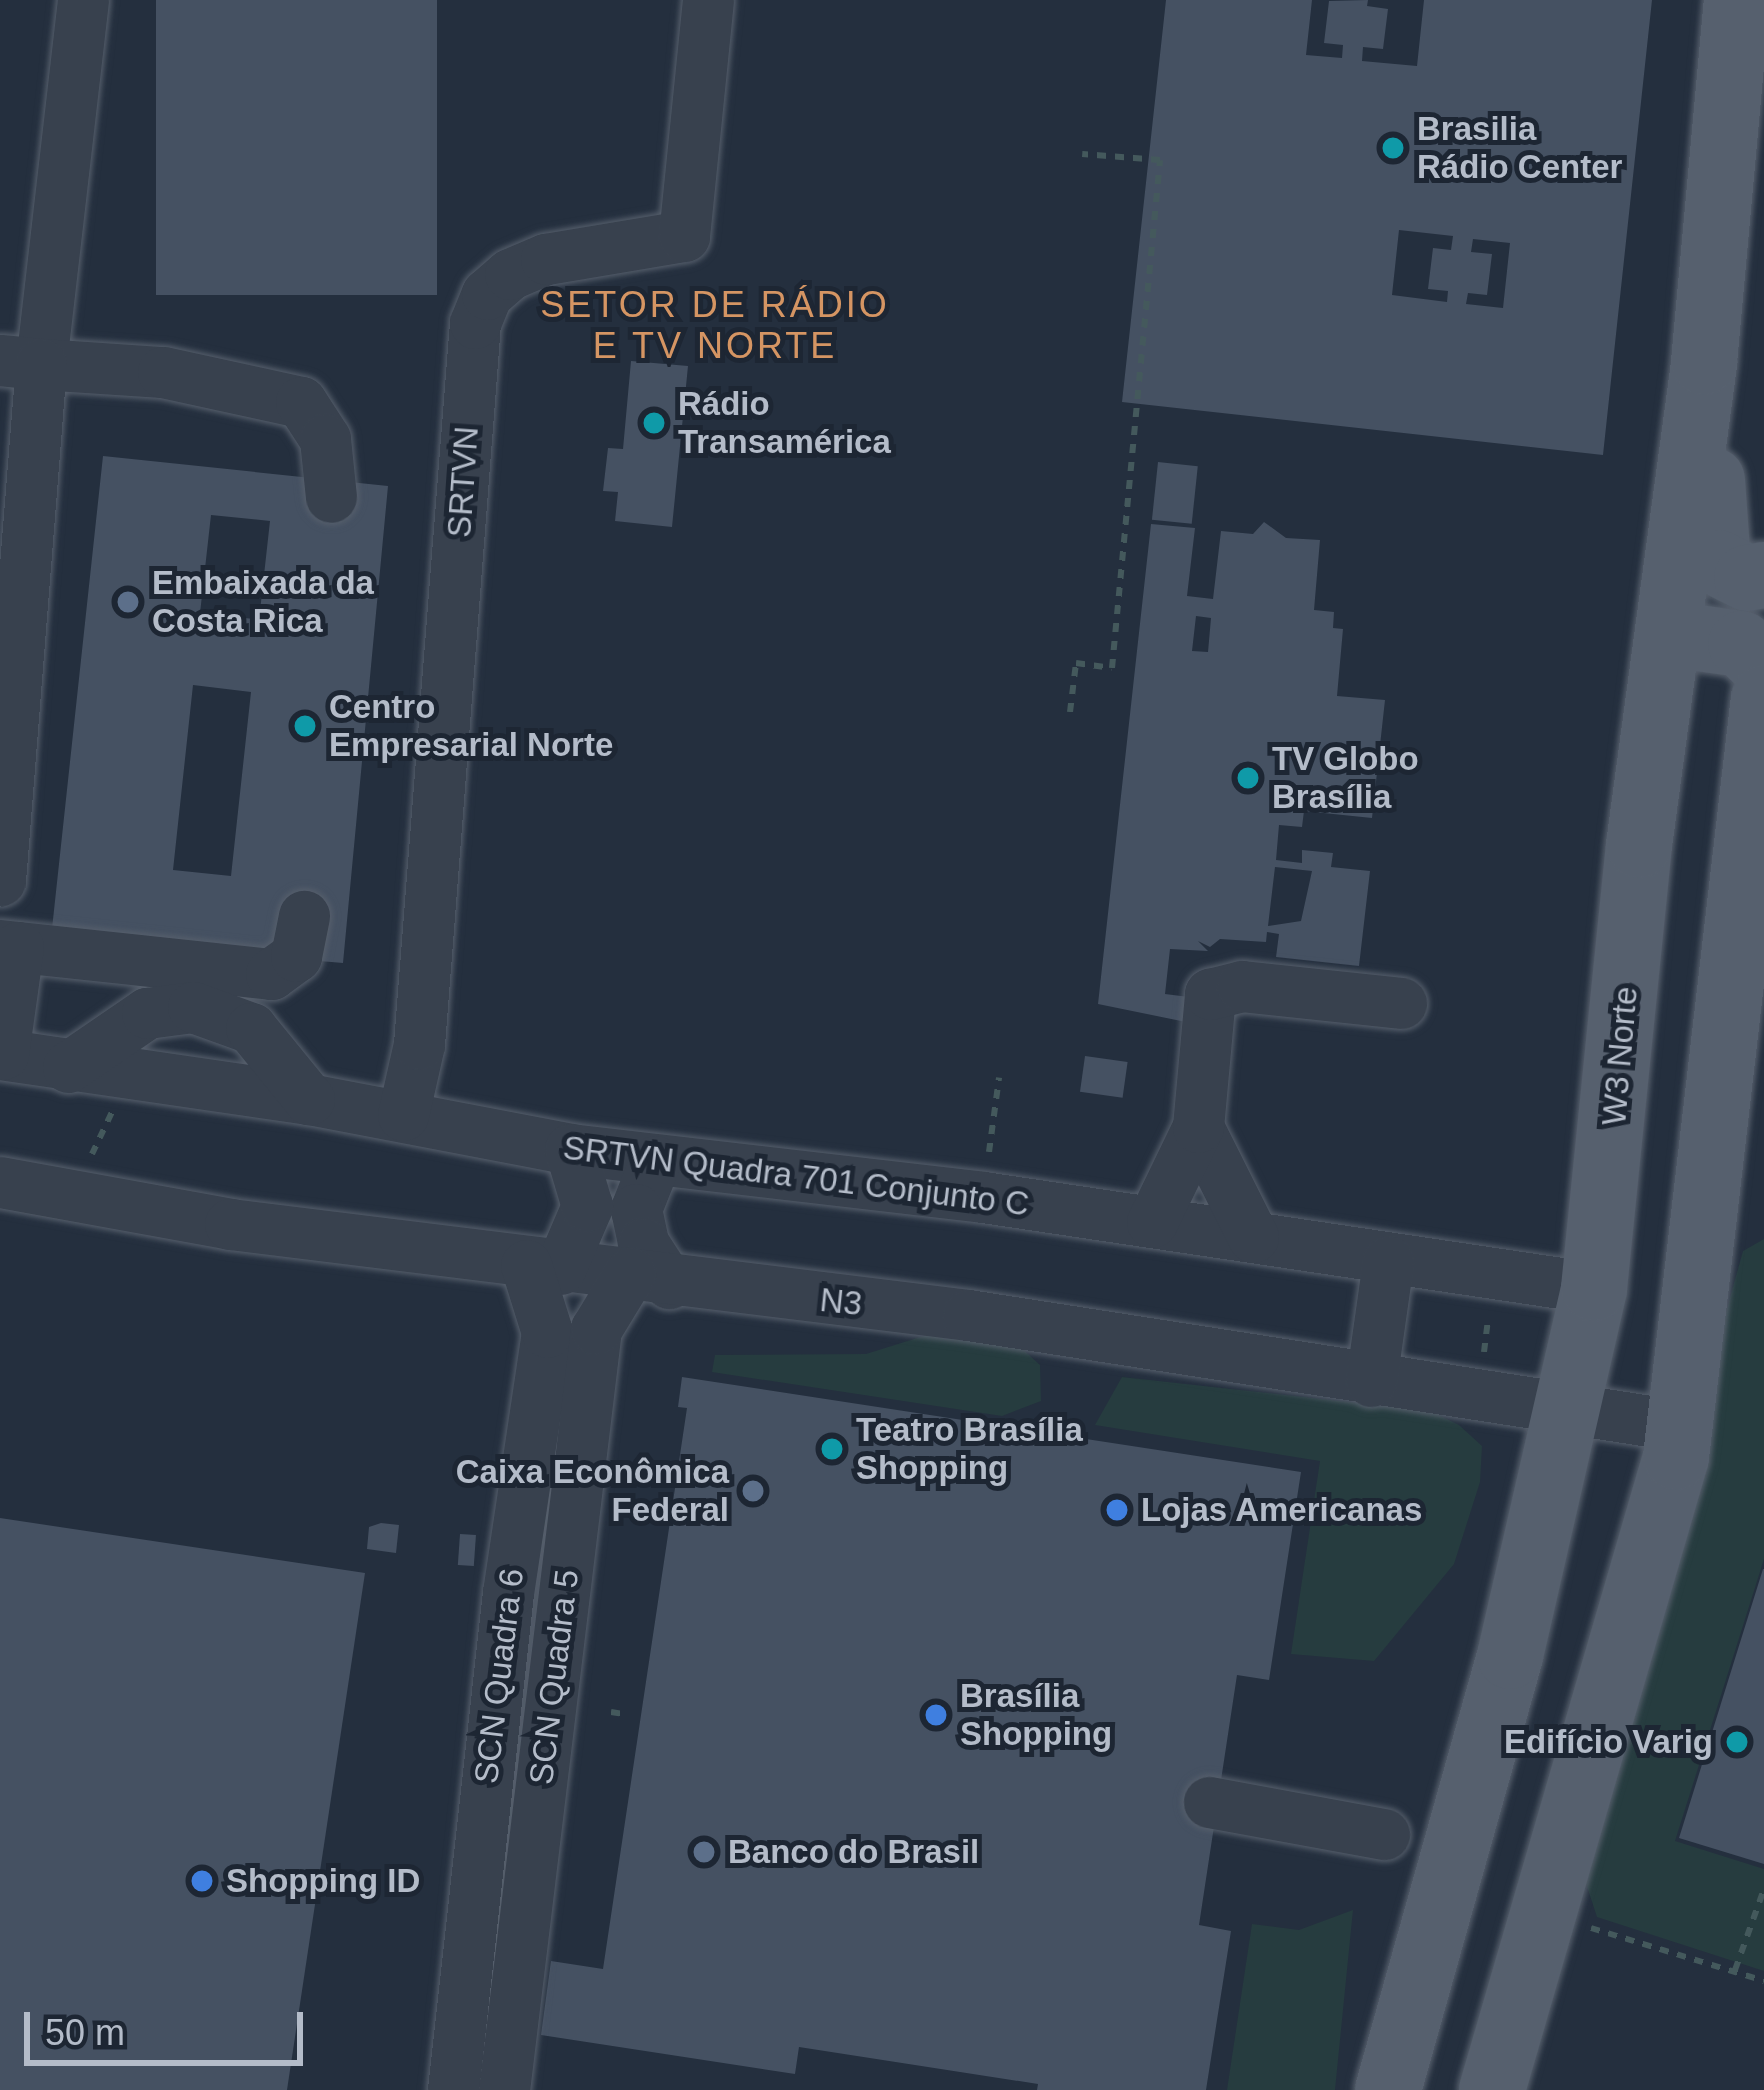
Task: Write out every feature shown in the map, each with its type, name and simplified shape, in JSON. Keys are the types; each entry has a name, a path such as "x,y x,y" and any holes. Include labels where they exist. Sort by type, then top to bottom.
{"main road":[{"name":"W3 Norte","path":"1388,2090 1432,1918 1510,1656 1594,1288 1622,1070 1639,845 1704,362 1737,0"},
{"path":"1704,362 1718,563 1747,578 1764,575"},
{"path":"1669,634 1741,644 1764,666"},
{"path":"1498,2062 1682,1426 1738,1176 1764,698"},
{"path":"1622,1070 1669,1046 1745,1036"},
{"path":"1432,1918 1459,1943 1534,1936"},
{"path":"1408,2010 1459,2003 1486,2012 1498,2062"}],"street":[{"path":"0,880 21,362 83,0"},
{"name":"SRTVN","path":"403,1115 419,1044 476,323 487,294 510,274 547,259 684,236 708,0"},
{"path":"21,362 164,372 301,402 325,439 331,497"},
{"path":"1,1054 9,946 271,974 296,956 304,916"},
{"path":"1152,1222 1198,1127 1210,994 1242,986 1401,1003"},
{"path":"68,1066 147,1013 193,1007 251,1028 309,1099"},
{"name":"SRTVN Quadra 701 Conjunto C","path":"1,1054 309,1099 570,1149 983,1197 1388,1261 1594,1288"},
{"path":"1198,1127 1253,1237"},
{"path":"543,1267 587,1206 570,1149"},
{"path":"650,1278 636,1209 655,1161"},
{"name":"N3","path":"0,1182 543,1267 968,1315 1682,1426"},
{"path":"1371,1381 1388,1261"},
{"name":"SCN Quadra 6","path":"453,2090 500,1489 547,1333 543,1267"},
{"name":"SCN Quadra 5","path":"504,2090 596,1329 650,1278"},
{"path":"1209,1802 1384,1834"}],"path":[{"path":"1070,712 1076,663 1112,668 1160,160 1082,154"},
{"path":"983,1197 999,1078"},
{"path":"1475,1397 1493,1272"},
{"path":"611,1712 623,1714"},
{"path":"1734,1972 1764,1889"},
{"path":"1534,1936 1764,1981"}],"green space":[{"path":"1764,1239 1764,1559 1675,1841 1764,1869 1764,1971 1597,1917 1576,1853 1743,1251"},
{"path":"930,1334 1017,1344 1040,1365 1041,1401 1002,1416 712,1372 715,1355 866,1354"},
{"path":"1122,1377 1430,1411 1459,1425 1482,1446 1480,1482 1454,1564 1374,1661 1291,1654 1320,1461 1095,1425"},
{"path":"1353,1910 1335,2090 1227,2090 1252,1924 1299,1930"}],"building":[{"path":"156,0 437,0 437,295 156,295"},
{"name":"Brasilia Rádio Center","path":"1166,0 1312,0 1306,55 1342,58 1343,45 1324,43 1329,1 1368,0 1367,6 1388,9 1383,49 1363,47 1362,61 1417,66 1424,0 1652,0 1603,455 1122,402","holes":["1399,230 1453,236 1451,250 1433,248 1428,289 1448,291 1447,302 1392,295","1473,239 1510,243 1503,308 1466,304 1468,293 1487,295 1492,254 1471,252"]},
{"name":"Rádio Transamérica","path":"631,361 688,366 672,527 615,521 618,492 603,491 608,448 623,449"},
{"name":"Centro Empresarial Norte","path":"103,456 388,486 343,963 51,938","holes":["211,515 270,521 257,638 254,619 207,614 206,632 198,631","193,685 251,692 231,876 173,870"]},
{"path":"1158,462 1198,466 1192,524 1152,520"},
{"name":"TV Globo Brasília","path":"1264,522 1286,538 1320,540 1314,610 1334,612 1333,628 1343,629 1337,696 1385,700 1372,818 1304,811 1302,827 1279,825 1276,860 1302,863 1302,850 1333,853 1331,867 1370,871 1359,966 1276,957 1279,934 1267,932 1266,942 1220,939 1210,947 1198,941 1208,951 1170,949 1165,994 1189,997 1186,1022 1098,1004 1151,524 1195,528 1187,596 1213,599 1221,531 1253,534","holes":["1196,616 1211,618 1208,652 1192,651","1275,867 1312,871 1301,921 1268,926"]},
{"path":"1085,1056 1128,1062 1123,1098 1080,1092"},
{"name":"Brasília Shopping","path":"682,1377 1301,1472 1269,1680 1237,1675 1199,1925 1231,1931 1206,2090 1037,2090 1038,2084 799,2047 795,2074 541,2035 551,1961 603,1969 687,1408 678,1407"},
{"path":"0,1518 365,1573 287,2090 0,2090"},
{"path":"399,1525 396,1553 367,1549 369,1527"},
{"path":"460,1534 476,1535 474,1566 458,1565"},
{"name":"Edifício Varig","path":"1764,1569 1764,1864 1679,1838"}],"place":[{"name":"Brasilia Rádio Center","path":"1393,148"},
{"name":"Rádio Transamérica","path":"654,423"},
{"name":"Embaixada da Costa Rica","path":"128,602"},
{"name":"Centro Empresarial Norte","path":"305,726"},
{"name":"TV Globo Brasília","path":"1248,778"},
{"name":"Teatro Brasília Shopping","path":"832,1449"},
{"name":"Caixa Econômica Federal","path":"753,1491"},
{"name":"Lojas Americanas","path":"1117,1510"},
{"name":"Brasília Shopping","path":"936,1715"},
{"name":"Edifício Varig","path":"1737,1742"},
{"name":"Banco do Brasil","path":"704,1852"},
{"name":"Shopping ID","path":"202,1881"}],"district":[{"name":"SETOR DE RÁDIO E TV NORTE","path":"715,324"}]}
